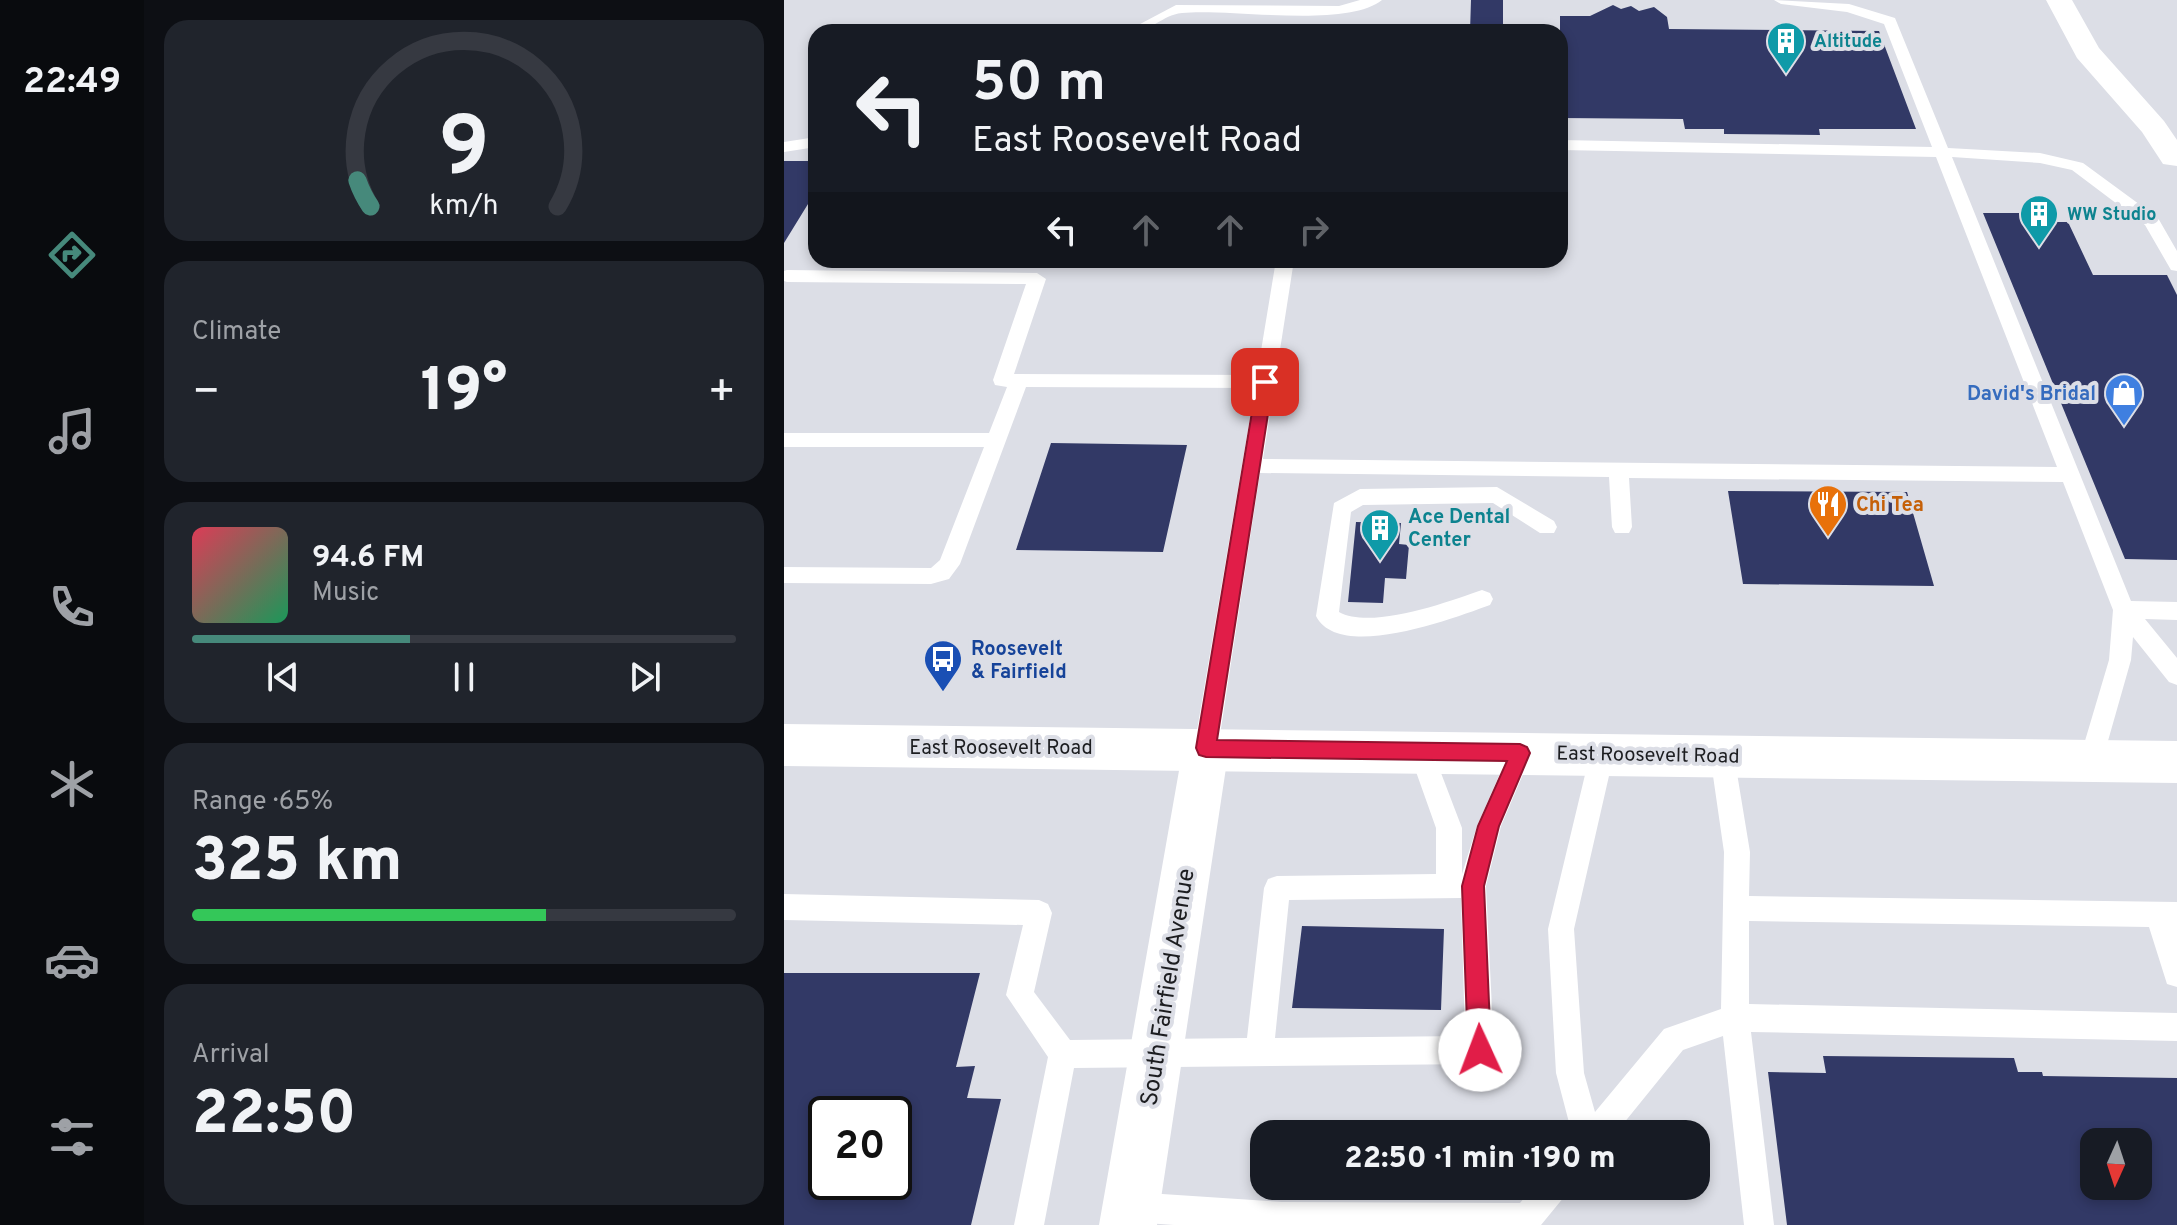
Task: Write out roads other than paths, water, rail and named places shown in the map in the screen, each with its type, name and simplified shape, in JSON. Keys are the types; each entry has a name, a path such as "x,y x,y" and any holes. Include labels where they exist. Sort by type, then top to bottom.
{"main road":[{"name":"East Roosevelt Road","path":"787,747 1206,748 2177,762"}],"street":[{"path":"2059,0 2087,52 2131,105 2154,127 2176,159"},
{"name":"South Fairfield Avenue","path":"1129,1216 1206,748"}],"lane":[{"path":"1147,24 1176,9 1340,10 1375,0"},
{"path":"1781,0 1849,8 1890,21 2124,610 2177,675"},
{"path":"784,147 808,143"},
{"path":"1568,145 1944,152 2040,158 2077,166 2152,222 2177,266"},
{"path":"1206,748 1284,268"},
{"path":"787,276 1037,279 1002,380 1265,382"},
{"path":"784,575 931,576 941,573 949,564 1019,381"},
{"path":"784,440 996,440"},
{"path":"1252,466 2071,475"},
{"path":"1426,496 1429,467"},
{"path":"1619,470 1622,527"},
{"path":"1482,599 1419,621 1346,627 1327,616 1341,508 1360,497 1497,495 1547,527"},
{"path":"2124,610 2177,611"},
{"path":"2091,761 2120,660 2124,610"},
{"path":"1063,1054 1480,1050 1461,887 1449,828 1421,752"},
{"path":"1461,887 1520,753"},
{"path":"1583,1120 1570,1073 1561,929 1602,754"},
{"path":"1722,755 1737,852 1735,1018 1759,1225"},
{"path":"1259,1053 1277,888 1461,887"},
{"path":"784,907 1039,913 1020,995 1063,1054 1029,1225"},
{"path":"1737,908 2168,915 2177,974"},
{"path":"1607,1120 1674,1039 1735,1018 2177,1027"},
{"path":"1129,1216 1282,1221 1527,1222 1543,1200"}],"place":[{"name":"Altitude","path":"1786,75"},
{"name":"WW Studio","path":"2039,248"},
{"name":"David's Bridal","path":"2124,427"},
{"name":"Chi Tea","path":"1828,538"},
{"name":"Ace Dental Center","path":"1380,562"},
{"name":"Roosevelt & Fairfield","path":"943,693"}]}
